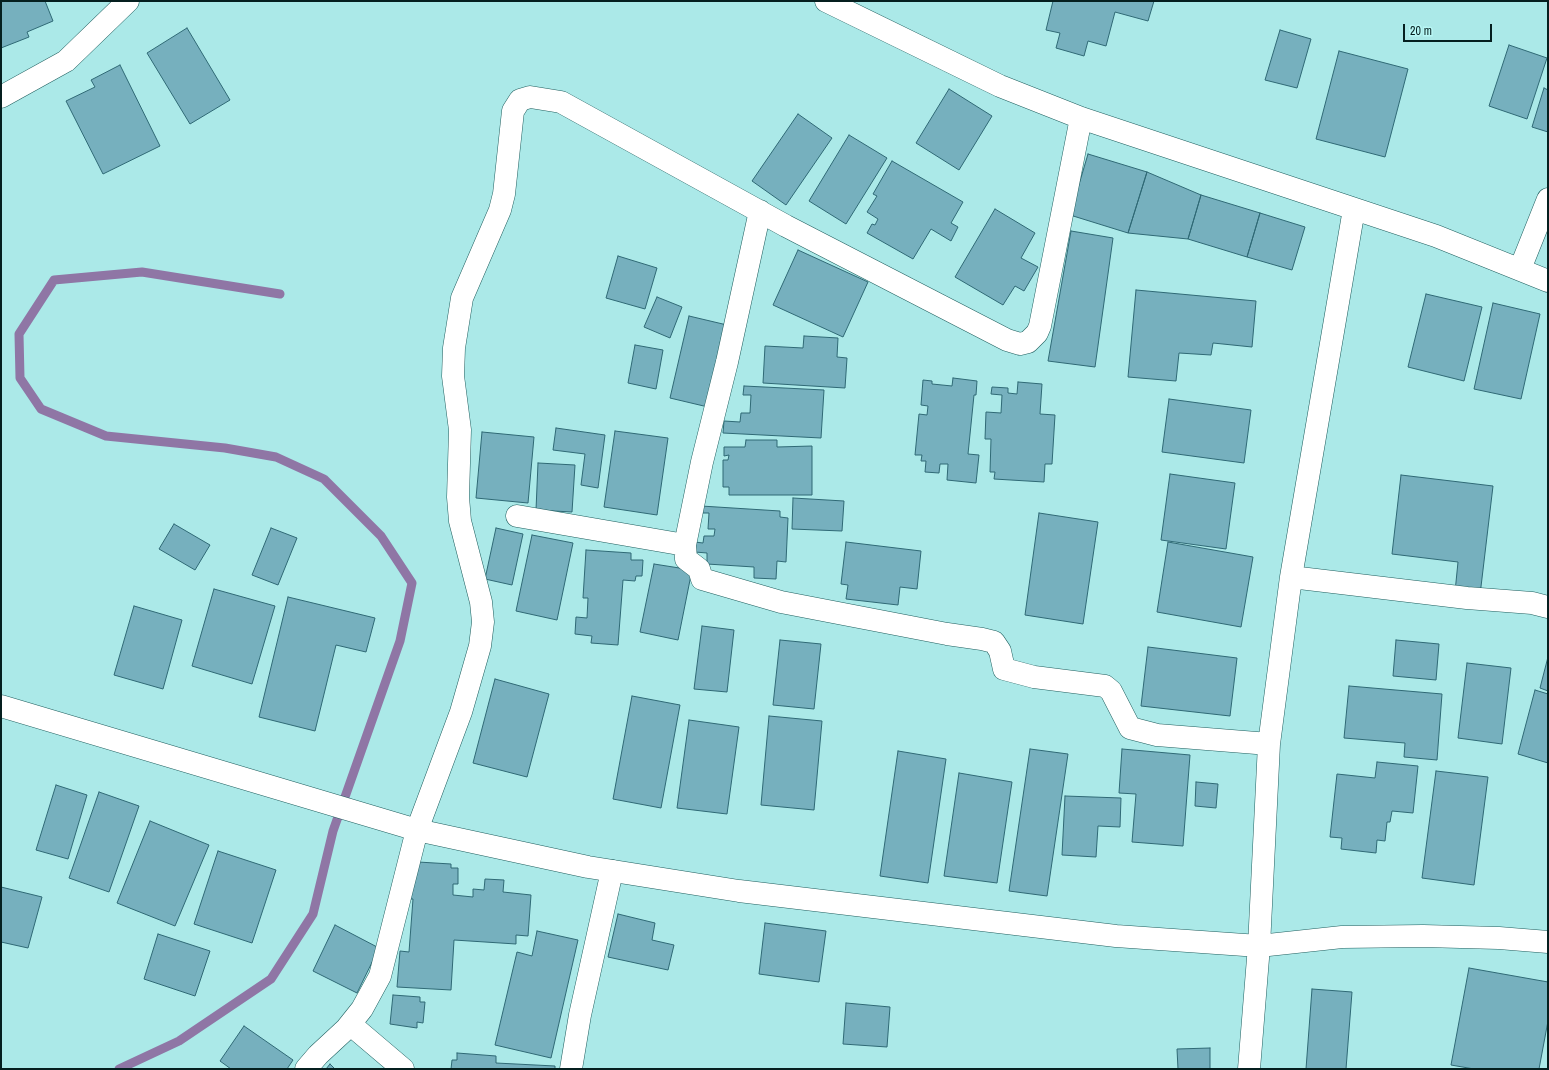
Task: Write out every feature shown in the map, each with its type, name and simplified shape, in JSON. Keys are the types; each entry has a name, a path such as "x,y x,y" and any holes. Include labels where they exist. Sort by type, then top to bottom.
{"street":[{"path":"1,97 66,61 128,1"},
{"path":"826,1 1000,86 1081,118 1436,236 1548,281"},
{"path":"306,1069 318,1055 350,1024 362,1009 380,976 417,830 461,712 480,646 483,622 481,602 460,521 458,497 460,430 453,376 454,348 462,298 500,210 504,194 513,111 520,100 530,97 561,102 760,211 1007,340 1020,344 1028,342 1037,333 1040,326 1081,118"},
{"path":"1520,270 1544,204 1548,199"},
{"path":"1249,1069 1259,946 1269,744 1291,577 1354,209"},
{"path":"760,211 685,545 686,559 699,569 702,579 781,602 994,642 1000,650 1004,669 1034,677 1105,686 1111,691 1130,728 1157,735 1269,744"},
{"path":"517,516 685,545"},
{"path":"1291,577 1467,598 1532,603 1548,607"},
{"path":"1,706 179,761 371,815 417,830 612,871 739,891 1116,936 1259,946 1342,937 1423,936 1548,942"},
{"path":"571,1069 580,1015 612,871"},
{"path":"350,1024 403,1069"}],"building":[{"path":"1,1 45,1 53,21 27,32 29,37 1,48"},
{"path":"1053,1 1154,1 1148,21 1115,12 1106,46 1088,41 1084,56 1056,48 1060,33 1046,30"},
{"path":"187,28 230,100 190,124 147,53"},
{"path":"1280,30 1311,39 1297,88 1265,80"},
{"path":"1509,45 1547,58 1527,119 1489,106"},
{"path":"1339,51 1408,69 1385,157 1316,139"},
{"path":"120,65 160,146 103,174 66,101 95,87 91,80"},
{"path":"1544,88 1548,90 1548,132 1532,127"},
{"path":"949,89 992,116 959,170 916,143"},
{"path":"798,114 832,138 786,205 752,181"},
{"path":"849,135 887,158 846,224 809,201"},
{"path":"1088,154 1147,172 1128,233 1070,215"},
{"path":"892,161 963,202 951,223 958,227 951,241 931,229 913,259 867,233 872,224 875,225 878,219 867,212 877,196 873,194"},
{"path":"1147,172 1201,195 1188,239 1128,233"},
{"path":"1201,195 1260,213 1247,257 1188,239"},
{"path":"995,209 1035,233 1021,258 1038,267 1024,291 1015,286 1003,305 955,277"},
{"path":"1260,213 1305,227 1292,270 1247,257"},
{"path":"1071,231 1113,238 1095,367 1048,361"},
{"path":"798,250 868,282 843,337 773,305"},
{"path":"618,256 657,268 645,309 606,298"},
{"path":"1136,290 1256,301 1252,347 1213,343 1211,355 1179,353 1176,381 1128,377"},
{"path":"1426,294 1482,307 1464,381 1408,367"},
{"path":"657,297 682,307 670,338 644,327"},
{"path":"1493,303 1540,314 1521,399 1474,389"},
{"path":"689,316 727,325 708,407 670,398"},
{"path":"804,336 838,338 837,357 847,358 845,388 763,383 765,346 803,348"},
{"path":"635,345 663,350 656,389 628,383"},
{"path":"953,378 977,381 976,395 974,395 968,454 979,455 976,483 947,480 948,464 940,464 939,473 925,472 926,461 921,461 922,455 915,455 919,414 927,415 928,406 921,405 923,380 932,381 932,384 952,386"},
{"path":"1018,382 1042,384 1040,414 1055,415 1052,464 1045,464 1044,482 994,479 995,472 990,472 991,439 985,439 986,412 1001,413 1002,395 991,394 992,387 1008,388 1008,393 1017,394"},
{"path":"744,386 824,390 821,438 723,433 724,421 740,422 741,413 750,413 751,395 743,395"},
{"path":"1169,399 1251,410 1244,463 1162,452"},
{"path":"556,428 605,435 598,488 581,485 585,454 553,450"},
{"path":"615,431 668,438 657,515 604,507"},
{"path":"482,432 534,437 528,503 476,498"},
{"path":"746,440 777,440 777,447 812,446 812,495 729,495 729,487 723,487 723,460 728,460 729,455 724,456 724,447 745,447"},
{"path":"538,463 575,465 572,512 536,510"},
{"path":"1170,474 1235,483 1226,549 1161,540"},
{"path":"1401,475 1493,486 1480,595 1455,592 1458,562 1392,554"},
{"path":"793,498 844,501 842,531 792,529"},
{"path":"701,506 780,511 780,517 788,518 786,562 777,561 776,579 754,578 754,567 707,564 707,553 695,552 695,542 703,543 704,536 714,536 715,529 708,529 709,513 701,513"},
{"path":"1039,513 1098,522 1083,624 1025,615"},
{"path":"174,524 210,545 195,570 159,549"},
{"path":"271,528 297,538 278,585 252,575"},
{"path":"496,528 523,534 512,585 485,579"},
{"path":"532,535 573,543 557,620 516,611"},
{"path":"846,542 921,551 917,589 900,587 898,605 846,599 848,585 841,584"},
{"path":"1168,542 1253,557 1241,627 1157,612"},
{"path":"586,550 631,553 631,560 643,560 642,576 636,576 635,581 623,580 618,645 591,643 592,636 575,634 576,617 587,618 588,598 583,598"},
{"path":"654,564 692,570 678,640 640,632"},
{"path":"214,589 275,606 252,684 192,666"},
{"path":"288,597 375,618 366,652 336,645 315,731 259,717"},
{"path":"134,606 182,620 163,689 114,675"},
{"path":"702,626 734,630 727,692 694,689"},
{"path":"780,640 821,644 814,709 773,705"},
{"path":"1396,640 1439,644 1436,680 1393,676"},
{"path":"1148,647 1237,658 1230,716 1141,706"},
{"path":"1548,657 1548,691 1540,688"},
{"path":"1467,663 1511,668 1502,744 1458,738"},
{"path":"495,679 549,694 527,777 473,763"},
{"path":"1349,686 1442,694 1437,760 1404,757 1405,743 1344,738"},
{"path":"1535,690 1548,694 1548,763 1518,754"},
{"path":"632,696 680,705 661,808 613,799"},
{"path":"769,716 822,721 814,810 761,805"},
{"path":"689,720 739,727 727,814 677,808"},
{"path":"1030,749 1068,754 1047,896 1009,891"},
{"path":"1122,749 1190,755 1183,846 1132,842 1136,794 1119,793"},
{"path":"898,751 946,759 928,883 880,876"},
{"path":"1377,762 1418,766 1413,813 1392,811 1390,822 1387,822 1385,841 1377,840 1376,853 1341,849 1342,838 1330,837 1337,774 1375,778"},
{"path":"1436,771 1488,777 1474,885 1422,878"},
{"path":"959,773 1012,782 997,883 944,876"},
{"path":"1196,782 1218,784 1216,808 1195,806"},
{"path":"56,785 87,795 68,859 36,850"},
{"path":"99,792 139,806 109,892 69,878"},
{"path":"1065,796 1121,798 1120,827 1098,826 1096,857 1062,855"},
{"path":"150,821 209,845 175,926 117,903"},
{"path":"218,851 276,870 252,943 194,924"},
{"path":"418,862 451,864 451,868 458,868 458,884 453,884 453,895 473,897 473,889 484,890 485,879 504,880 503,892 531,895 528,936 516,935 516,944 454,940 451,990 397,987 400,951 409,952 413,899 408,899"},
{"path":"1,887 42,897 28,948 1,942"},
{"path":"618,914 655,923 652,940 674,945 668,970 608,957"},
{"path":"765,923 826,931 819,982 759,974"},
{"path":"335,925 379,948 357,993 313,971"},
{"path":"537,931 578,940 551,1058 495,1045 517,952 532,956"},
{"path":"158,934 210,951 195,996 144,979"},
{"path":"1469,968 1548,982 1548,1021 1539,1069 1474,1069 1451,1065"},
{"path":"1312,989 1352,992 1346,1069 1306,1069"},
{"path":"393,995 420,997 420,1002 425,1002 423,1023 417,1022 417,1028 390,1024"},
{"path":"846,1003 890,1007 887,1047 843,1044"},
{"path":"244,1026 293,1060 287,1069 231,1069 220,1061"},
{"path":"1210,1048 1210,1069 1178,1069 1177,1049"},
{"path":"457,1053 496,1056 496,1063 555,1066 555,1069 451,1069 452,1060 457,1060"},
{"path":"330,1064 335,1069 326,1069"}],"waterway":[{"path":"119,1069 179,1041 271,979 313,914 333,831 400,641 412,583 381,536 324,479 276,457 225,448 106,436 41,409 20,378 19,334 54,280 142,272 280,294"}]}
